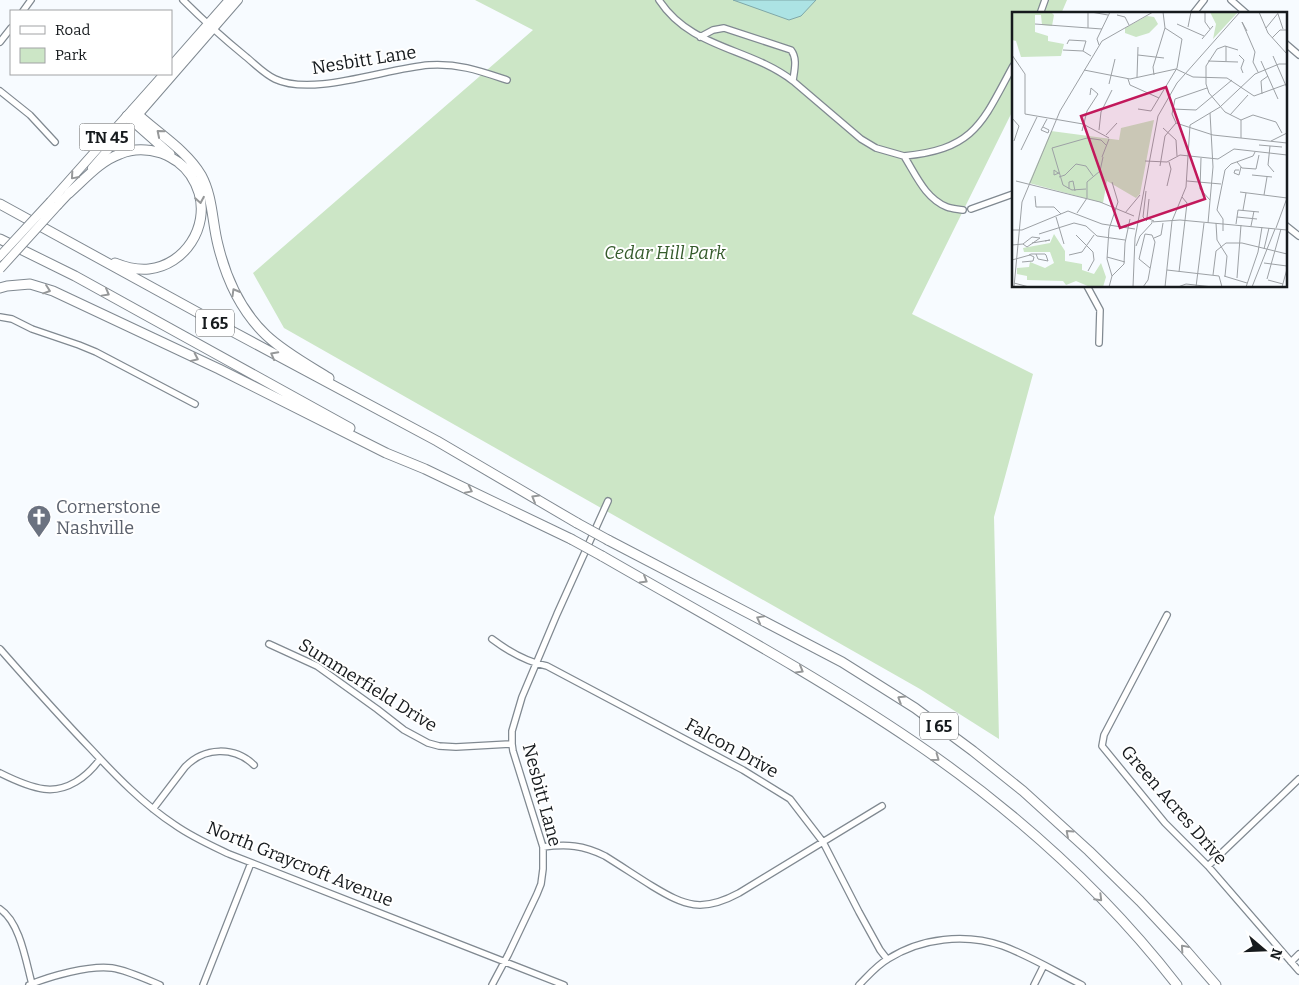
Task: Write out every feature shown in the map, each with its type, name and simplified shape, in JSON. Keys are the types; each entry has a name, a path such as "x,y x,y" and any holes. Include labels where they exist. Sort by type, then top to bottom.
{"highway":[{"path":"52,233 130,268 147,269 166,264 182,254 190,244 196,235 201,216 200,196 196,184 191,174 133,116"},
{"path":"133,116 188,158 200,174 207,191 215,235 226,273 236,294 252,319 281,347 379,411"},
{"path":"69,193 97,167 128,151 157,152 183,166"},
{"name":"I 65","path":"0,204 437,441 608,540 842,662 915,708 973,751 1023,792 1089,851 1184,947 1216,985"},
{"name":"I 65","path":"0,239 75,276 425,469 571,539 832,689 914,742 971,783 1029,830 1057,855 1126,925 1177,985"},
{"path":"0,288 30,284 53,291 219,369 386,453 425,469"}],"main road":[{"name":"TN 45","path":"172,71 210,27 228,0"},
{"name":"TN 45","path":"172,65 238,0"},
{"name":"TN 45","path":"0,269 54,203 133,116 163,75"},
{"name":"TN 45","path":"0,256 54,203 69,193 168,75"}],"street":[{"name":"Nesbitt Lane","path":"183,0 210,27 263,72 276,80 310,85 341,81 411,67 444,65 475,69 507,80"},
{"path":"659,0 680,24 700,37 758,60 778,71 861,139 876,148 904,156 941,149 969,135 989,111 1012,68"},
{"path":"1041,12 1045,0"},
{"path":"1195,12 1204,0"},
{"path":"1231,0 1245,12"},
{"path":"700,37 713,30 724,28 792,50 795,59 792,81"},
{"path":"0,42 10,29"},
{"path":"1286,44 1299,55"},
{"path":"0,92 30,115 55,142"},
{"path":"904,156 923,188 934,200 948,207 963,210"},
{"path":"972,209 1012,194"},
{"path":"1286,226 1299,236"},
{"path":"1088,288 1100,310 1099,343"},
{"path":"0,317 12,319 32,329 87,348 195,404"},
{"name":"Nesbitt Lane","path":"492,985 541,884 543,870 543,847 512,744 512,731 518,708 560,606 608,501"},
{"name":"Green Acres Drive","path":"1167,615 1104,735 1102,746 1165,823 1208,866 1299,972"},
{"name":"Falcon Drive","path":"492,639 514,653 536,664 547,666 622,705 743,770 790,799 823,842 859,912 887,959"},
{"name":"Summerfield Drive","path":"269,644 317,666 404,730 428,743 456,747 512,744"},
{"name":"North Graycroft Avenue","path":"0,649 100,759 135,794 174,825 204,842 251,863 564,985"},
{"path":"153,809 185,767 199,756 211,752 229,752 237,754 254,765"},
{"path":"0,774 35,787 54,789 73,784 83,778 100,759"},
{"path":"1208,866 1299,779"},
{"path":"543,847 571,845 596,851 672,898 698,905 713,904 730,898 882,806"},
{"path":"203,985 251,863"},
{"path":"0,909 11,920 19,939 30,984 88,968 99,967 118,970 160,985"},
{"path":"860,985 887,959 910,948 949,939 972,939 1003,946 1082,985"},
{"path":"1291,962 1299,954"},
{"path":"1034,985 1044,965"}],"green space":[{"name":"Cedar Hill Park","path":"475,0 1067,0 1062,12 1012,12 1012,112 912,314 1033,374 994,517 999,739 920,689 284,328 253,273 533,30"}],"water":[{"path":"733,0 816,0 801,16 789,20"}],"place":[{"name":"Cornerstone Nashville","path":"39,538"}]}
